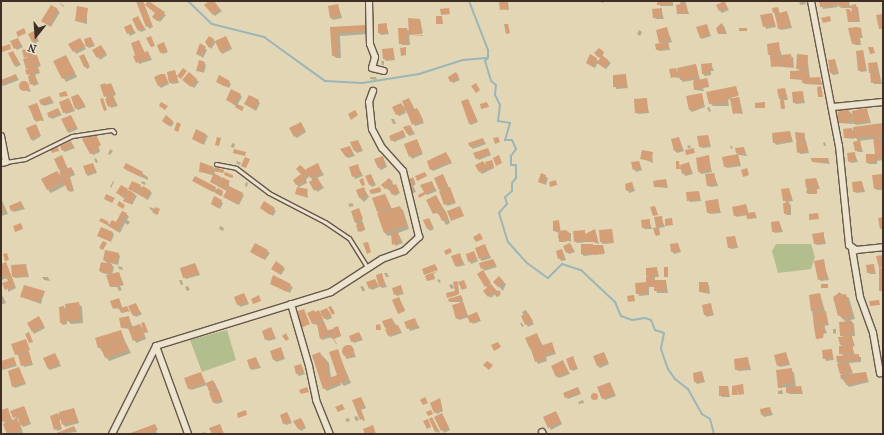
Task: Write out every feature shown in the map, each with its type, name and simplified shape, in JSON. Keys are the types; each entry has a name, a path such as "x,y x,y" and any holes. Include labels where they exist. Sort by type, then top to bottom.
{"street":[{"path":"369,1 370,44 375,57 372,68 384,71"},
{"path":"811,1 832,107 848,237 852,249 860,297 873,333 880,373"},
{"path":"112,434 156,346 331,292 368,268 404,251 419,237 403,171 382,148 372,129 369,102 373,90"},
{"path":"832,107 883,102"},
{"path":"1,136 4,162"},
{"path":"852,249 883,247"},
{"path":"291,304 309,366 316,400 330,434"},
{"path":"156,346 188,434"}],"lane":[{"path":"4,162 25,159 72,136 112,130 114,132"},
{"path":"216,164 236,168 270,193 325,222 349,238 368,268"}],"green space":[{"path":"776,244 811,244 815,257 811,269 778,273 772,251"},
{"path":"227,330 236,360 202,372 190,340"}],"building":[{"path":"136,1 143,1 152,25 146,27"},
{"path":"148,1 165,12 157,21 152,17 155,13 145,5"},
{"path":"209,1 214,1 220,9 213,15 204,5"},
{"path":"499,1 507,1 508,9 500,10"},
{"path":"657,1 672,1 672,4 657,5"},
{"path":"725,1 727,8 719,11 716,5"},
{"path":"819,1 836,1 836,5 820,7"},
{"path":"837,1 848,1 849,7 838,6"},
{"path":"686,3 687,13 677,14 676,5"},
{"path":"338,4 340,16 330,18 328,6"},
{"path":"856,4 859,20 848,22 846,9 849,9 852,12 851,5"},
{"path":"51,5 58,9 49,26 41,21"},
{"path":"77,6 88,8 86,22 75,21"},
{"path":"778,7 779,12 773,13 772,8"},
{"path":"449,8 450,14 441,15 440,9"},
{"path":"662,8 662,17 653,18 652,9"},
{"path":"787,11 790,26 778,29 775,14"},
{"path":"772,13 775,25 763,27 760,15"},
{"path":"883,14 883,29 879,29 876,15"},
{"path":"138,16 144,28 138,31 132,19"},
{"path":"436,16 442,16 443,24 436,24"},
{"path":"830,16 831,21 823,23 821,18"},
{"path":"408,18 420,19 422,34 409,35"},
{"path":"387,23 387,33 378,33 378,24"},
{"path":"722,23 725,32 718,34 716,28"},
{"path":"131,24 134,31 127,34 124,27"},
{"path":"504,24 508,24 510,33 506,34"},
{"path":"707,24 710,34 700,38 696,27"},
{"path":"365,25 365,31 337,33 338,55 332,56 330,27"},
{"path":"667,27 670,40 659,43 656,30"},
{"path":"24,28 26,33 18,37 16,32"},
{"path":"398,28 407,28 408,43 399,44"},
{"path":"739,28 747,28 747,31 739,31"},
{"path":"848,28 861,28 862,36 859,37 860,43 852,44"},
{"path":"34,31 38,39 32,42 28,34"},
{"path":"151,36 155,46 151,47 146,38"},
{"path":"209,36 214,39 209,48 205,42"},
{"path":"226,36 231,47 220,52 215,41"},
{"path":"91,37 93,45 86,47 84,39"},
{"path":"18,38 21,45 14,49 10,41"},
{"path":"80,38 85,46 73,52 68,44"},
{"path":"139,40 144,52 135,55 131,43"},
{"path":"164,42 167,50 160,53 157,45"},
{"path":"668,42 669,48 656,50 655,44"},
{"path":"779,42 780,54 768,55 767,44"},
{"path":"200,43 206,47 200,56 196,54"},
{"path":"10,44 11,49 2,52 1,47"},
{"path":"101,45 106,53 97,58 92,50"},
{"path":"406,47 406,55 401,56 400,48"},
{"path":"868,47 873,47 875,53 870,54"},
{"path":"33,48 35,54 24,58 22,50"},
{"path":"393,48 394,59 383,59 382,49"},
{"path":"599,48 604,52 599,58 594,53"},
{"path":"863,50 866,70 858,71 856,51"},
{"path":"13,51 19,62 14,65 8,53"},
{"path":"148,51 150,58 136,63 133,56"},
{"path":"84,54 89,65 84,67 79,56"},
{"path":"590,54 597,58 593,67 586,63"},
{"path":"791,54 793,66 783,67 781,55"},
{"path":"797,54 808,55 807,69 796,69"},
{"path":"37,55 40,64 26,69 23,59"},
{"path":"66,55 75,73 62,79 53,61"},
{"path":"602,55 609,61 604,68 597,63"},
{"path":"780,55 781,66 771,67 770,56"},
{"path":"835,59 837,72 830,73 828,60"},
{"path":"199,60 205,62 202,72 196,71"},
{"path":"877,62 878,72 869,73 868,63"},
{"path":"712,63 710,73 702,74 701,64"},
{"path":"696,64 699,78 680,80 677,68"},
{"path":"37,66 39,71 27,75 25,70"},
{"path":"183,68 187,71 181,79 177,76"},
{"path":"676,68 678,76 671,78 669,69"},
{"path":"175,70 178,81 169,83 167,72"},
{"path":"808,70 808,78 790,79 790,71"},
{"path":"189,72 197,79 191,87 182,80"},
{"path":"456,72 459,77 450,82 448,77"},
{"path":"879,73 880,82 871,83 870,74"},
{"path":"16,74 17,78 1,84 1,80"},
{"path":"35,74 37,82 30,85 28,76"},
{"path":"165,74 168,82 158,86 154,77"},
{"path":"626,74 627,87 613,87 613,75"},
{"path":"219,75 230,81 226,87 216,82"},
{"path":"820,77 821,84 802,83 802,78"},
{"path":"707,78 709,86 694,90 693,81"},
{"path":"22,81 26,81 28,82 28,90 22,91 19,88 19,84"},
{"path":"105,83 106,85 111,83 115,93 104,97 100,85"},
{"path":"476,83 480,90 476,93 471,86"},
{"path":"736,86 738,96 726,98 727,103 709,104 706,92"},
{"path":"821,86 823,97 818,97 817,87"},
{"path":"785,88 787,98 779,99 777,89"},
{"path":"231,89 241,94 234,104 226,100"},
{"path":"66,91 68,96 60,97 59,93"},
{"path":"803,91 804,101 793,103 792,92"},
{"path":"702,93 704,105 699,106 699,109 689,110 686,96"},
{"path":"78,94 85,105 75,109 71,97"},
{"path":"113,95 116,104 108,107 105,99"},
{"path":"249,95 259,100 254,109 244,104"},
{"path":"50,96 52,101 41,105 39,100"},
{"path":"739,97 741,112 733,114 730,99"},
{"path":"69,98 73,109 63,113 59,102"},
{"path":"103,98 107,110 104,111 100,99"},
{"path":"409,98 414,108 406,111 402,101"},
{"path":"647,98 648,112 635,113 634,99"},
{"path":"468,99 477,120 469,124 461,101"},
{"path":"784,100 785,108 781,109 780,101"},
{"path":"161,102 168,106 165,110 159,106"},
{"path":"487,102 489,107 481,109 480,104"},
{"path":"765,102 765,108 755,108 755,103"},
{"path":"37,103 43,119 36,122 28,106"},
{"path":"401,103 405,111 396,115 392,107"},
{"path":"237,104 244,107 242,111 235,107"},
{"path":"58,108 60,113 49,118 47,113"},
{"path":"417,108 423,120 412,125 407,112"},
{"path":"867,108 869,121 853,124 852,111"},
{"path":"841,109 847,109 851,113 851,119 847,123 841,123 837,119 837,113"},
{"path":"355,110 358,115 351,120 348,114"},
{"path":"71,115 77,127 67,131 61,119"},
{"path":"166,115 173,121 169,126 162,121"},
{"path":"177,122 181,124 178,132 174,130"},
{"path":"301,122 305,130 294,137 289,128"},
{"path":"883,123 883,135 854,138 853,127"},
{"path":"36,124 40,134 31,140 26,128"},
{"path":"410,125 413,132 407,134 403,127"},
{"path":"852,128 853,138 844,138 843,129"},
{"path":"196,129 206,134 202,144 192,139"},
{"path":"403,130 405,135 391,141 389,136"},
{"path":"790,131 792,141 773,143 772,133"},
{"path":"795,132 805,133 804,140 796,141"},
{"path":"95,133 101,145 97,147 99,149 90,154 82,139"},
{"path":"708,135 710,145 699,147 697,136"},
{"path":"880,136 883,158 876,159 876,162 866,163 866,154 875,154 873,137"},
{"path":"217,137 221,138 219,146 215,145"},
{"path":"498,137 500,142 495,144 493,138"},
{"path":"679,137 682,149 674,151 671,139"},
{"path":"483,138 484,142 470,147 468,143"},
{"path":"417,139 422,152 409,157 404,144"},
{"path":"358,140 362,149 354,151 350,142"},
{"path":"860,140 862,150 855,151 853,142"},
{"path":"71,141 73,146 62,151 60,146"},
{"path":"806,141 808,151 797,153 796,142"},
{"path":"350,146 353,154 346,157 340,149"},
{"path":"58,147 59,151 52,153 50,149"},
{"path":"744,147 745,154 736,153 735,148"},
{"path":"488,148 490,153 476,159 473,153"},
{"path":"694,148 695,153 686,155 685,150"},
{"path":"234,149 246,152 245,156 233,153"},
{"path":"642,150 653,152 651,161 640,159"},
{"path":"446,152 451,161 430,170 427,161"},
{"path":"855,152 856,160 848,162 847,153"},
{"path":"738,154 740,164 724,167 722,157"},
{"path":"62,155 67,167 59,170 54,159"},
{"path":"499,155 502,163 496,166 493,158"},
{"path":"709,155 711,170 698,172 696,158"},
{"path":"383,156 385,165 378,168 374,159"},
{"path":"245,157 250,159 246,168 241,166"},
{"path":"811,158 828,158 829,162 812,162"},
{"path":"492,160 494,167 487,169 485,162"},
{"path":"483,161 487,168 479,172 475,165"},
{"path":"639,161 641,169 633,170 631,162"},
{"path":"676,161 679,161 680,169 676,169"},
{"path":"200,162 214,167 211,174 199,172"},
{"path":"689,162 691,172 682,174 680,165"},
{"path":"93,163 96,171 86,174 83,166"},
{"path":"126,163 143,172 141,177 123,168"},
{"path":"318,163 322,173 310,178 308,173 304,177 306,181 296,185 293,180 301,174 296,169 300,165 307,171 306,169"},
{"path":"358,164 361,174 352,177 349,167"},
{"path":"71,167 74,173 68,175 73,189 68,191 59,172"},
{"path":"215,167 224,170 223,173 214,171"},
{"path":"747,168 749,175 743,177 741,170"},
{"path":"57,171 63,182 47,190 41,179"},
{"path":"225,172 233,175 232,178 224,175"},
{"path":"425,172 427,176 417,181 415,176"},
{"path":"214,173 221,177 216,185 210,182"},
{"path":"541,173 546,175 544,184 538,182"},
{"path":"714,173 716,184 707,186 705,174"},
{"path":"371,174 374,183 369,185 365,176"},
{"path":"443,174 448,186 439,190 434,178"},
{"path":"883,174 883,188 874,189 872,175"},
{"path":"195,176 216,187 213,192 192,181"},
{"path":"222,177 230,181 225,190 217,186"},
{"path":"317,177 322,186 314,191 309,182"},
{"path":"413,177 415,182 411,184 414,190 410,192 405,181"},
{"path":"363,178 365,185 362,186 359,180"},
{"path":"389,178 393,182 385,189 381,185"},
{"path":"816,178 819,187 806,188 805,179"},
{"path":"666,179 667,186 654,187 653,181"},
{"path":"556,180 557,185 550,187 549,182"},
{"path":"132,181 141,185 137,193 128,189"},
{"path":"432,181 435,189 419,198 418,195 424,192 420,185"},
{"path":"862,181 863,191 853,192 852,182"},
{"path":"632,182 634,189 626,191 625,184"},
{"path":"396,184 399,191 392,195 388,188"},
{"path":"121,185 128,189 124,197 116,193"},
{"path":"143,186 151,191 146,198 138,194"},
{"path":"229,186 243,193 237,204 223,197"},
{"path":"297,187 308,189 306,197 295,194"},
{"path":"364,187 367,195 359,198 356,190"},
{"path":"380,187 381,191 371,194 369,190"},
{"path":"450,187 455,201 444,205 439,191"},
{"path":"218,188 223,191 221,196 215,193"},
{"path":"789,188 792,199 783,201 781,189"},
{"path":"807,189 817,189 817,194 806,193"},
{"path":"129,190 135,194 130,204 123,201"},
{"path":"699,191 700,199 687,201 686,192"},
{"path":"106,194 115,198 112,203 104,199"},
{"path":"385,194 391,207 377,212 372,198"},
{"path":"436,195 443,209 433,214 426,200"},
{"path":"214,196 222,200 218,208 211,204"},
{"path":"718,199 720,211 707,213 705,201"},
{"path":"1,200 5,211 1,212"},
{"path":"21,201 23,207 11,211 9,206"},
{"path":"119,201 125,205 123,209 117,205"},
{"path":"264,201 275,208 270,215 260,208"},
{"path":"789,202 790,213 784,214 783,203"},
{"path":"746,204 748,213 755,212 756,217 747,219 746,214 734,216 732,207"},
{"path":"400,206 407,225 384,233 377,213"},
{"path":"460,206 464,216 451,221 447,211"},
{"path":"655,206 658,215 653,216 650,207"},
{"path":"156,207 160,209 157,215 152,212"},
{"path":"359,208 363,219 355,223 351,211"},
{"path":"445,210 448,219 442,221 438,213"},
{"path":"122,211 127,213 117,231 108,226 112,220 116,222"},
{"path":"818,213 819,219 809,220 809,214"},
{"path":"662,216 663,225 656,227 654,217"},
{"path":"883,217 883,229 880,229 878,218"},
{"path":"101,218 109,222 107,225 99,221"},
{"path":"429,218 433,227 427,229 423,220"},
{"path":"672,218 673,225 665,226 665,219"},
{"path":"650,219 650,227 642,228 641,220"},
{"path":"559,220 559,231 553,231 553,221"},
{"path":"779,221 782,230 772,232 771,222"},
{"path":"21,223 23,229 15,232 13,226"},
{"path":"363,223 365,229 358,232 356,225"},
{"path":"101,227 113,232 109,241 97,236"},
{"path":"658,227 660,235 655,235 653,228"},
{"path":"595,229 598,242 587,242 585,234"},
{"path":"612,229 613,242 600,242 599,230"},
{"path":"562,230 566,230 570,236 566,242 562,242 558,238 558,234"},
{"path":"585,230 585,241 574,242 573,231"},
{"path":"397,231 401,241 392,245 391,233"},
{"path":"824,232 824,243 814,244 812,234"},
{"path":"480,233 483,239 476,242 473,237"},
{"path":"735,236 737,246 728,248 726,237"},
{"path":"103,241 107,243 103,250 99,248"},
{"path":"368,242 371,252 367,254 363,243"},
{"path":"255,243 268,250 263,259 250,252"},
{"path":"570,243 574,250 566,253 563,246"},
{"path":"678,243 680,251 671,252 670,244"},
{"path":"485,244 489,256 479,259 475,248"},
{"path":"581,244 593,244 593,254 581,254"},
{"path":"594,245 603,245 604,254 594,255"},
{"path":"450,248 452,252 446,255 444,251"},
{"path":"562,249 565,258 558,259 556,251"},
{"path":"105,250 119,253 116,264 103,260"},
{"path":"474,251 477,259 468,262 466,254"},
{"path":"7,253 9,260 5,261 3,254"},
{"path":"460,253 463,263 455,266 451,256"},
{"path":"883,255 883,267 879,268 876,256"},
{"path":"493,259 496,265 481,269 479,263"},
{"path":"824,259 827,278 818,280 814,261"},
{"path":"276,261 284,267 279,274 271,269"},
{"path":"6,262 15,286 5,290 2,283 8,281 6,276 1,278 1,264"},
{"path":"101,262 112,264 110,273 99,271"},
{"path":"195,263 199,273 183,278 180,268"},
{"path":"26,264 27,276 12,277 11,265"},
{"path":"435,264 438,270 424,275 422,269"},
{"path":"874,264 875,272 867,273 866,265"},
{"path":"657,267 657,276 646,276 646,268"},
{"path":"664,267 668,267 668,277 664,277"},
{"path":"879,268 883,268 883,291 879,291"},
{"path":"483,270 491,283 485,287 477,274"},
{"path":"119,272 123,284 110,287 106,275"},
{"path":"382,273 385,285 379,287 376,275"},
{"path":"433,273 435,278 427,281 425,276"},
{"path":"273,275 291,284 287,292 270,284"},
{"path":"499,276 504,282 498,287 493,282"},
{"path":"653,276 653,280 666,280 666,291 654,291 654,286 647,286 648,293 636,294 635,283 646,282 646,277"},
{"path":"375,279 378,285 369,289 366,282"},
{"path":"464,280 467,288 462,290 458,282"},
{"path":"457,281 459,294 447,298 446,293 455,291 453,282"},
{"path":"699,282 708,282 708,292 699,292"},
{"path":"491,284 496,290 488,297 483,291"},
{"path":"821,284 828,284 828,288 821,288"},
{"path":"24,285 45,291 43,297 40,296 38,302 20,297"},
{"path":"401,285 403,292 394,295 392,288"},
{"path":"498,290 501,292 497,297 494,294"},
{"path":"840,292 841,295 846,294 852,316 842,319 841,315 838,316 833,297"},
{"path":"244,293 248,302 237,305 234,297"},
{"path":"820,293 823,309 811,311 809,295"},
{"path":"259,295 261,301 253,304 251,299"},
{"path":"461,295 463,300 449,302 448,299"},
{"path":"634,295 635,301 628,302 627,296"},
{"path":"399,297 405,311 398,314 392,300"},
{"path":"119,298 121,306 113,309 110,301"},
{"path":"879,300 880,305 870,306 869,301"},
{"path":"79,302 80,320 67,321 65,304"},
{"path":"463,302 467,315 456,319 452,305"},
{"path":"136,303 140,312 133,316 128,306"},
{"path":"711,303 713,313 704,315 702,305"},
{"path":"64,306 66,323 60,323 59,307"},
{"path":"127,306 130,312 127,311 121,313 119,309"},
{"path":"331,306 335,313 332,315 328,307"},
{"path":"327,308 331,315 324,319 320,311"},
{"path":"304,309 310,324 301,328 295,312"},
{"path":"314,310 315,312 319,310 323,320 312,324 307,313"},
{"path":"826,311 828,323 814,325 813,313"},
{"path":"477,312 480,319 470,323 467,316"},
{"path":"528,313 533,321 525,325 521,316"},
{"path":"39,316 44,326 32,332 27,323"},
{"path":"129,316 131,326 121,328 119,318"},
{"path":"392,318 394,325 385,328 382,321"},
{"path":"415,318 418,326 407,329 404,322"},
{"path":"852,321 853,334 840,336 839,322"},
{"path":"144,322 148,332 144,333 141,323"},
{"path":"324,322 329,335 320,339 317,324"},
{"path":"140,324 145,337 133,341 128,328"},
{"path":"380,324 381,330 376,330 376,325"},
{"path":"398,325 401,331 388,336 385,329"},
{"path":"825,325 823,338 816,339 814,326"},
{"path":"338,326 341,336 337,337 333,328"},
{"path":"271,327 275,337 265,340 262,331"},
{"path":"333,329 336,338 332,339 328,330"},
{"path":"121,330 124,339 98,348 95,338"},
{"path":"29,332 33,342 29,343 25,334"},
{"path":"359,332 362,338 351,342 349,336"},
{"path":"286,333 289,339 286,341 282,336"},
{"path":"537,333 541,345 530,349 525,338"},
{"path":"852,336 854,345 840,345 838,337"},
{"path":"26,339 30,350 15,355 11,344"},
{"path":"124,340 128,350 105,358 101,348"},
{"path":"498,342 501,347 494,351 491,345"},
{"path":"552,342 555,352 546,355 543,349 546,359 535,362 531,349"},
{"path":"346,345 350,345 354,351 350,357 346,357 342,353 342,349"},
{"path":"839,346 853,346 853,353 839,354"},
{"path":"281,347 284,357 273,360 270,351"},
{"path":"338,349 348,380 323,389 312,355 320,352 323,360 326,359 329,378 337,375 329,352"},
{"path":"832,349 833,358 823,359 822,350"},
{"path":"29,352 32,363 21,366 18,355"},
{"path":"604,352 608,362 597,366 593,356"},
{"path":"786,352 789,363 777,366 774,355"},
{"path":"55,353 60,363 48,369 43,358"},
{"path":"859,354 859,360 837,362 836,356"},
{"path":"573,356 577,367 570,370 566,359"},
{"path":"14,357 16,364 1,369 1,361"},
{"path":"256,357 259,366 250,369 247,360"},
{"path":"748,357 749,368 735,370 734,359"},
{"path":"563,360 568,372 556,377 551,366"},
{"path":"487,361 493,365 489,370 483,365"},
{"path":"849,363 852,371 840,374 837,364"},
{"path":"301,364 304,372 296,374 294,366"},
{"path":"19,367 25,382 12,387 8,371"},
{"path":"792,368 793,383 781,384 782,388 778,388 776,370"},
{"path":"702,371 704,381 694,382 693,373"},
{"path":"201,372 205,383 188,389 184,378"},
{"path":"866,372 868,380 846,385 845,380 851,377 841,379 840,375"},
{"path":"213,380 216,389 209,391 206,383"},
{"path":"610,382 615,394 602,399 597,387"},
{"path":"743,384 744,394 739,395 737,389 738,395 732,395 732,386"},
{"path":"719,386 728,386 729,395 719,396"},
{"path":"801,386 802,392 786,393 786,387"},
{"path":"307,387 309,392 301,394 299,390"},
{"path":"578,387 580,392 565,398 563,393"},
{"path":"218,389 222,399 213,403 209,393"},
{"path":"594,393 597,396 594,399 591,396"},
{"path":"361,397 365,406 360,408 364,418 360,420 352,400"},
{"path":"425,397 428,403 423,405 420,400"},
{"path":"440,398 442,409 434,413 430,403"},
{"path":"342,404 345,409 338,412 335,407"},
{"path":"24,406 27,413 13,418 10,411"},
{"path":"770,407 771,413 761,415 760,409"},
{"path":"8,408 11,419 2,422 1,410"},
{"path":"74,408 78,421 62,425 59,412"},
{"path":"246,410 247,415 238,418 237,413"},
{"path":"431,410 433,414 428,416 426,412"},
{"path":"556,411 561,422 548,428 543,417"},
{"path":"287,412 291,421 283,424 280,415"},
{"path":"58,413 61,427 54,430 50,416"},
{"path":"442,413 449,428 441,431 434,417"},
{"path":"27,414 30,422 20,425 18,417"},
{"path":"432,417 438,430 435,432 429,419"},
{"path":"17,418 22,430 7,434 3,424"},
{"path":"301,418 305,426 298,429 293,421"},
{"path":"428,419 431,427 427,429 423,421"},
{"path":"155,424 158,430 145,434 128,434"},
{"path":"220,424 224,434 212,434 209,428"},
{"path":"373,425 376,434 365,434 363,429"},
{"path":"74,426 76,430 54,434"}],"waterway":[{"path":"188,1 212,24 264,37 325,81 362,83 419,74 463,60 487,58"},
{"path":"469,1 488,50 488,58 485,61 491,81 496,85 495,95 500,105 498,121 510,123 505,140 512,140 516,149 511,156 511,165 516,165 516,178 512,183 512,191 505,197 507,204 499,213 508,242 527,263 548,278 562,264 581,270 615,302 621,316 632,320 645,318 651,320 655,330 664,333 661,349 668,369 675,379 688,389 702,414 710,419 714,434"}]}
